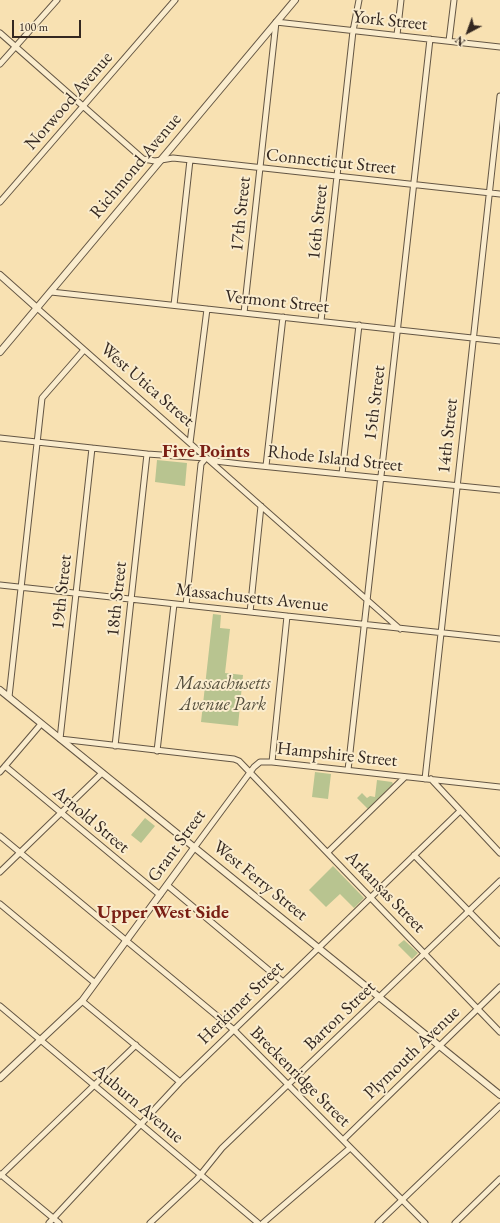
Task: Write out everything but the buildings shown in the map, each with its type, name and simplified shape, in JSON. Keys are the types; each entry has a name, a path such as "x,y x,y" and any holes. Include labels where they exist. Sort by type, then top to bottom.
{"street":[{"path":"0,64 57,0"},
{"name":"Norwood Avenue","path":"0,202 175,0"},
{"name":"Richmond Avenue","path":"0,352 295,0"},
{"name":"16th Street","path":"321,321 353,31 359,0"},
{"path":"397,35 401,0"},
{"path":"449,41 454,0"},
{"name":"York Street","path":"276,22 500,47"},
{"name":"17th Street","path":"244,313 276,22"},
{"name":"Connecticut Street","path":"0,33 143,159 159,161 172,158 500,194"},
{"name":"15th Street","path":"348,770 430,39"},
{"name":"14th Street","path":"428,779 441,633 500,96"},
{"path":"174,305 190,160"},
{"name":"West Utica Street","path":"0,275 400,629"},
{"name":"Vermont Street","path":"51,292 500,341"},
{"path":"190,443 208,308"},
{"path":"266,466 283,317"},
{"path":"342,474 359,325"},
{"path":"9,697 42,398 84,350"},
{"name":"Rhode Island Street","path":"0,438 147,454 206,458 215,461 500,490"},
{"name":"19th Street","path":"60,739 92,448"},
{"name":"18th Street","path":"115,746 147,454"},
{"path":"186,605 201,464 206,458"},
{"path":"250,612 261,506"},
{"name":"Massachusetts Avenue","path":"0,585 500,640"},
{"path":"158,750 174,604"},
{"path":"272,762 288,616"},
{"name":"West Ferry Street","path":"0,690 500,1095"},
{"path":"0,772 41,724"},
{"path":"60,739 234,759 239,761 250,772"},
{"name":"Hampshire Street","path":"250,772 260,762 272,762 500,787"},
{"name":"Arnold Street","path":"4,766 160,895"},
{"name":"Grant Street","path":"0,1078 82,1001 250,772"},
{"name":"Arkansas Street","path":"250,772 500,1032"},
{"path":"0,872 102,773"},
{"path":"328,852 405,776"},
{"path":"428,779 500,852"},
{"name":"Herkimer Street","path":"49,1223 180,1082 460,811"},
{"name":"Breckenridge Street","path":"0,836 234,1030 425,1223"},
{"path":"414,855 500,943"},
{"name":"Barton Street","path":"150,1223 201,1174 222,1148 500,881"},
{"path":"167,885 283,982"},
{"path":"0,904 95,983"},
{"name":"Plymouth Avenue","path":"342,1140 500,987"},
{"path":"82,1001 180,1082"},
{"name":"Auburn Avenue","path":"0,1006 258,1223"},
{"path":"59,1223 0,1175 136,1045"},
{"path":"378,1223 500,1106"},
{"path":"263,1223 350,1148"},
{"path":"455,1223 500,1179"}],"green space":[{"path":"157,460 187,463 185,486 155,482"},
{"name":"Massachusetts Avenue Park","path":"213,614 221,615 220,628 230,629 225,673 243,675 238,726 201,722"},
{"path":"315,772 331,774 328,799 312,797"},
{"path":"377,780 392,782 393,784 368,809 357,798 362,793 367,798 370,796 375,797"},
{"path":"145,818 155,826 141,843 131,835"},
{"path":"333,866 364,898 354,908 340,894 326,907 309,890"},
{"path":"404,940 418,953 412,959 398,945"}],"district":[{"name":"Five Points","path":"206,452"},
{"name":"Upper West Side","path":"163,913"}]}
